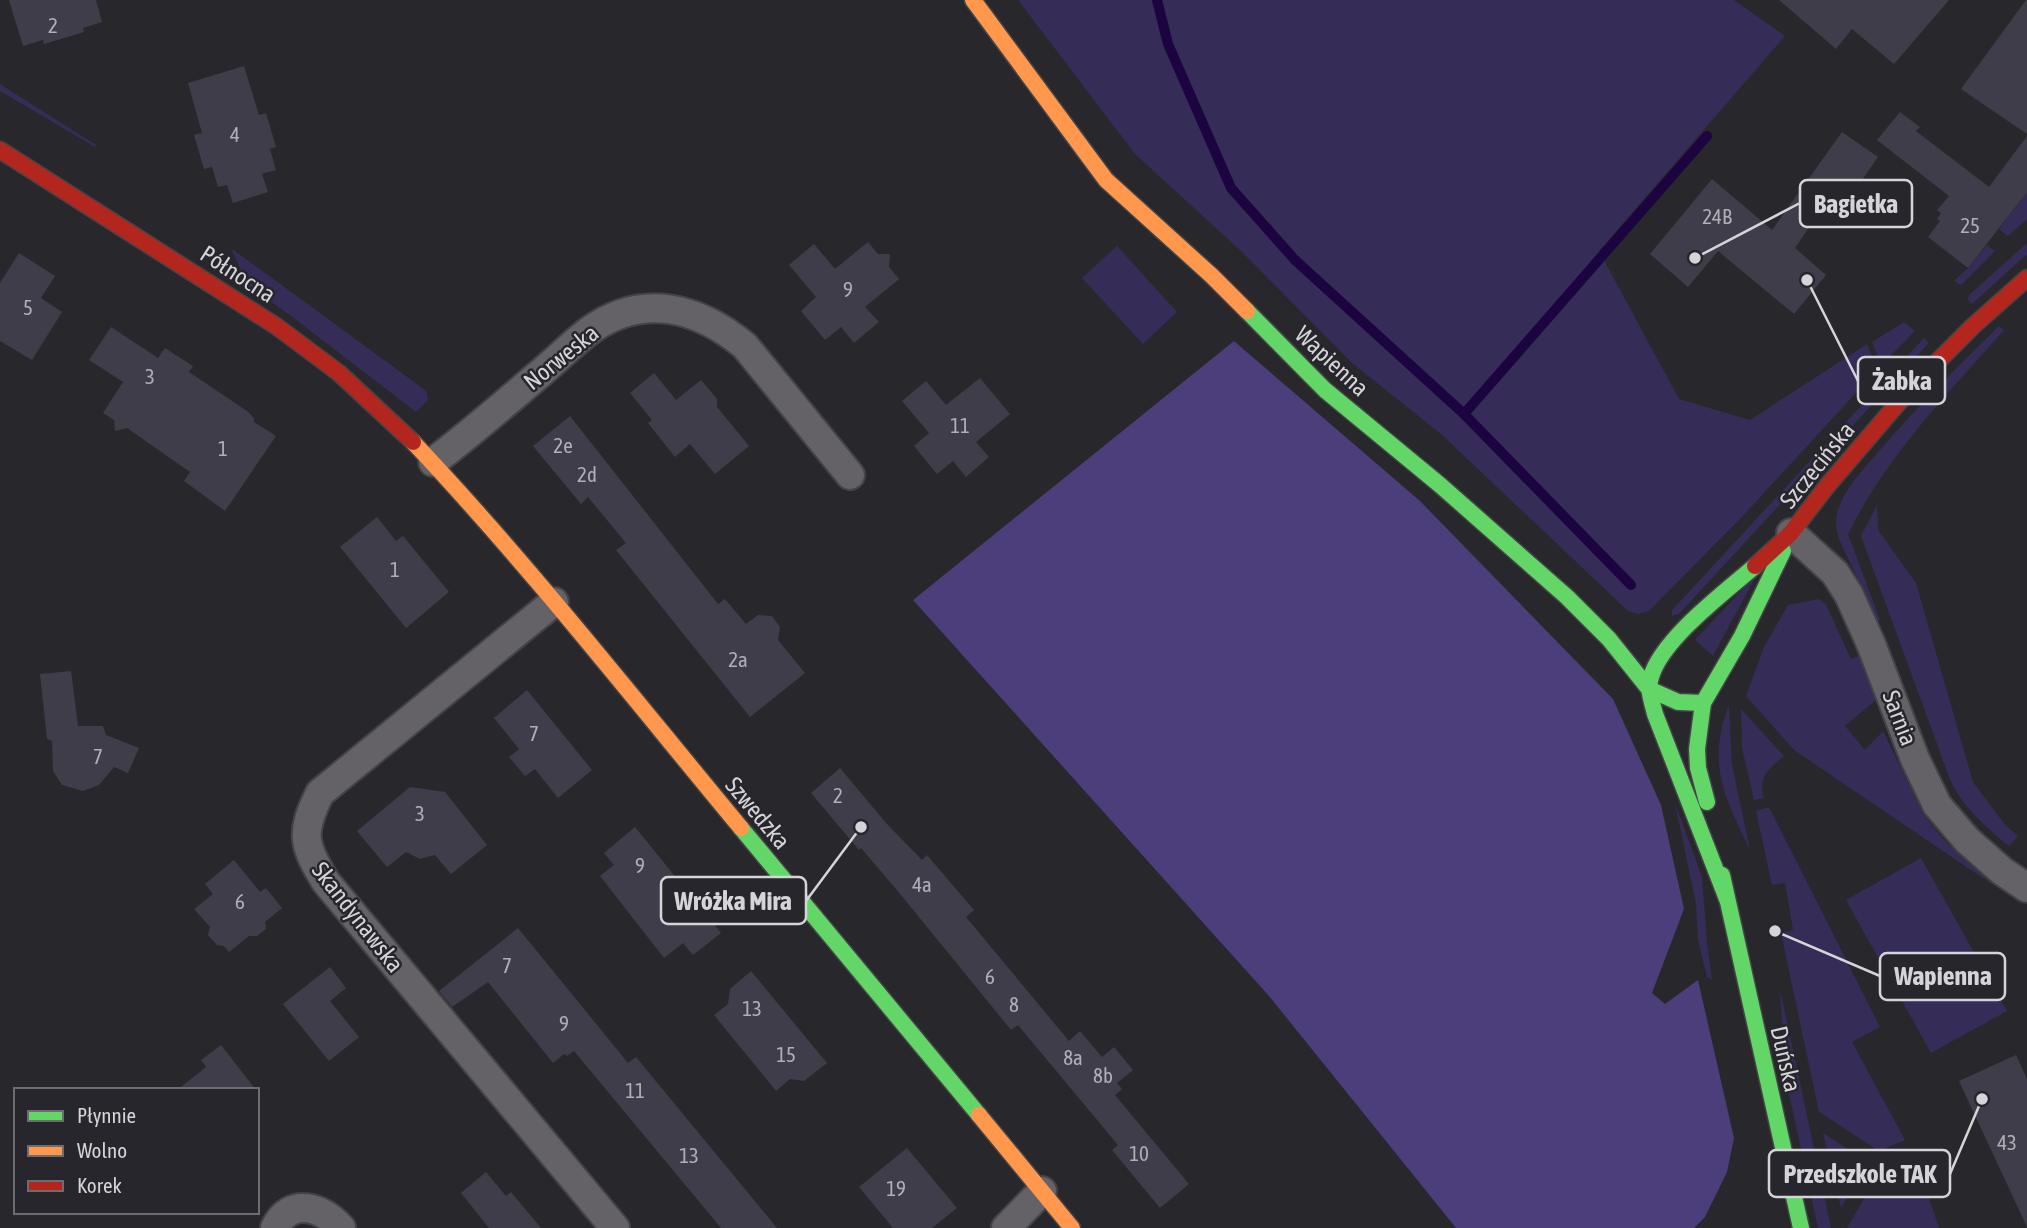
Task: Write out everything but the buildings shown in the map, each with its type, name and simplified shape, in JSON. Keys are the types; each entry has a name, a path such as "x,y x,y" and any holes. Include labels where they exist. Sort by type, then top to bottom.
{"street":[{"name":"Wapienna","path":"973,0 1106,180 1212,276 1325,390 1440,485 1567,597 1609,639 1649,689 1678,702 1703,703"},
{"name":"Północna","path":"0,150 290,336 370,401 433,462"},
{"name":"Szczecińska","path":"1649,689 1659,658 1691,623 1791,533 1827,486 1911,388 1966,332 2027,278"},
{"name":"Norweska","path":"433,462 590,331 626,312 665,308 703,318 724,329 745,346 850,475"},
{"name":"Szwedzka","path":"433,462 554,602 1072,1228"},
{"name":"Szczecińska","path":"1703,703 1742,636 1791,533"},
{"name":"Sarnia","path":"1791,533 1835,573 1849,595 1871,644 1915,759 1937,805 1967,840 2002,871 2027,888"},
{"name":"Skandynawska","path":"554,602 320,793 308,817 306,836 311,858 326,882 615,1228"},
{"name":"Duńska","path":"1649,689 1662,738 1702,829 1727,899"},
{"name":"Duńska","path":"1703,703 1697,736 1698,768 1801,1228"},
{"path":"1006,1228 1042,1191"},
{"path":"275,1228 279,1220 295,1208 315,1208 331,1217 341,1228"}],"shaded area":[{"path":"1018,0 1734,0 1785,36 1599,251 1679,399 1750,420 1867,344 1877,370 1741,518 1649,611 1638,614 1628,611 1441,434 1352,363 1241,251 1135,154"},
{"path":"0,84 96,145 95,147 0,91"},
{"path":"2027,192 2027,219 2008,236 1999,229"},
{"path":"2027,243 2027,254 1972,304 1968,300 1969,295"},
{"path":"1987,245 1995,251 1961,285 1954,281 1968,268"},
{"path":"1117,246 1177,312 1143,344 1082,278"},
{"path":"231,248 421,387 427,392 428,400 416,412 248,286"},
{"path":"1904,322 1915,331 1881,365 1872,342"},
{"path":"1999,326 2004,330 1919,427 1881,477 1848,534 1880,620 1877,621 1839,539 1836,527 1837,512 1856,478 1893,435"},
{"path":"1924,338 1929,343 1679,614 1672,616 1672,610"},
{"path":"1234,341 1420,501 1613,699 1661,805 1684,909 1652,993 1665,1004 1698,980 1734,1138 1727,1172 1705,1217 1694,1228 1456,1228 1269,996 913,600"},
{"path":"1877,505 1878,530 1916,583 1973,782 2006,826 2018,836 2009,846 1966,805 1948,774 1861,536"},
{"path":"1757,574 1713,656 1695,640"},
{"path":"1819,599 1826,605 1851,659 1861,655 1878,698 1845,726 1865,750 1883,731 1924,815 1947,843 1993,885 1794,750 1746,696 1764,647 1788,605"},
{"path":"1729,705 1732,765 1750,850 1726,797 1719,763 1722,726"},
{"path":"1741,709 1784,756 1766,774 1762,784 1764,798 1754,800 1742,748"},
{"path":"1675,803 1702,877 1712,980 1707,977 1698,940 1696,904"},
{"path":"1769,807 1880,1027 1852,1042 1905,1140 1879,1151 1819,1112 1781,933 1793,930 1785,883 1772,885 1756,811"},
{"path":"1921,858 2007,1011 1931,1053 1846,900"},
{"path":"1780,989 1831,1228 1818,1228 1785,1075"},
{"path":"1823,1133 1868,1162 1841,1208"},
{"path":"1911,1160 1928,1195 1939,1228 1847,1228 1881,1169"}],"waterway":[{"path":"1157,0 1168,44 1231,188 1295,260 1464,414 1631,585"},
{"path":"1464,414 1707,136"}],"traffic: fast":[{"path":"1247,311 1325,390 1440,485 1567,597 1609,639 1649,689 1678,702 1703,703"},
{"path":"1707,802 1698,768 1697,749 1703,703 1742,636 1783,551"},
{"path":"1727,899 1655,714 1650,682 1657,662 1681,632 1755,566"},
{"path":"741,828 979,1115"},
{"path":"1722,875 1801,1228"}],"traffic: slow":[{"path":"973,0 1106,180 1247,311"},
{"path":"413,442 539,584 741,828"},
{"path":"979,1115 1072,1228"}],"traffic: jam":[{"path":"0,150 276,326 339,373 413,442"},
{"path":"1755,566 1791,533 1827,486 1911,388 1972,327 2027,278"}],"place":[{"name":"Bagietka","path":"1695,258"},
{"name":"Żabka","path":"1807,280"},
{"name":"Wróżka Mira","path":"861,827"},
{"name":"Wapienna","path":"1775,931"},
{"name":"Przedszkole TAK","path":"1982,1099"}]}
